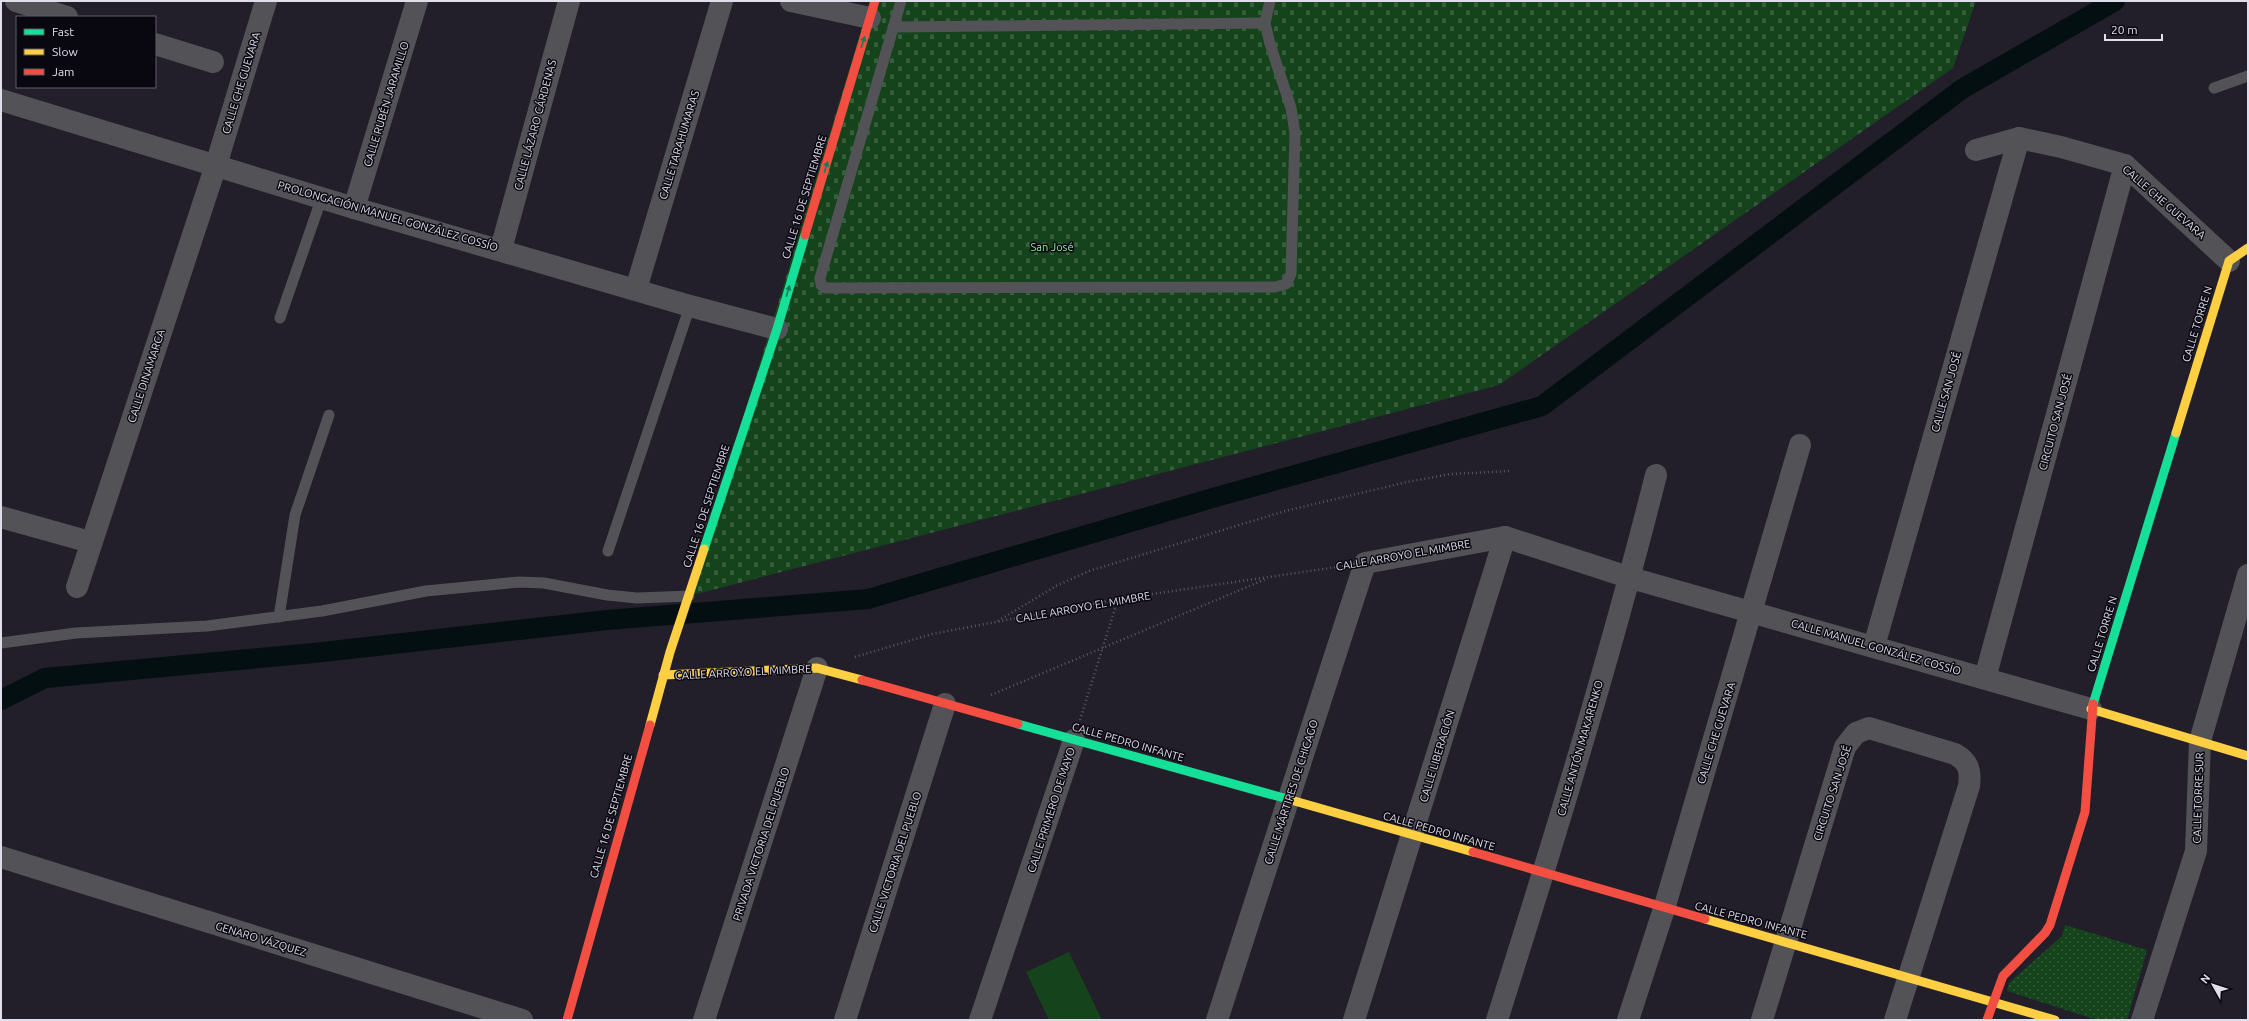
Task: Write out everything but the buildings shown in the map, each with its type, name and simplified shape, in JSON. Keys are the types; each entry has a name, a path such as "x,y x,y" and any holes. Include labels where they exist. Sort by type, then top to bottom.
{"street":[{"path":"16,1 64,16"},
{"name":"CALLE CHE GUEVARA","path":"216,165 266,1"},
{"name":"CALLE RUBÉN JARAMILLO","path":"354,208 417,1"},
{"name":"CALLE LÁZARO CÁRDENAS","path":"501,249 569,1"},
{"name":"CALLE TARAHUMARAS","path":"636,289 722,1"},
{"path":"791,1 873,9"},
{"name":"CALLE 16 DE SEPTIEMBRE","path":"566,1020 670,652 777,329 873,9"},
{"path":"156,44 213,62"},
{"name":"PROLONGACIÓN MANUEL GONZÁLEZ COSSÍO","path":"1,100 354,208 501,249 690,306 777,329"},
{"name":"CALLE CHE GUEVARA","path":"1976,150 2019,138 2061,147 2125,165 2229,261"},
{"name":"CALLE SAN JOSÉ","path":"1874,646 2019,138"},
{"name":"CALLE DINAMARCA","path":"77,587 90,542 216,165"},
{"name":"CIRCUITO SAN JOSÉ","path":"1985,678 2125,165"},
{"path":"2229,261 2248,248"},
{"name":"CALLE TORRE N","path":"1987,1020 2005,972 2045,933 2050,925 2082,828 2085,812 2091,709 2229,261"},
{"name":"CALLE CHE GUEVARA","path":"1628,1020 1664,909 1800,445"},
{"name":"CALLE ANTÓN MAKARENKO","path":"1497,1020 1543,874 1631,578 1656,475"},
{"path":"1,517 90,542"},
{"name":"CALLE MANUEL GONZÁLEZ COSSÍO","path":"1505,537 1631,578 1985,678 2248,756"},
{"name":"CALLE ARROYO EL MIMBRE","path":"1365,563 1505,537"},
{"name":"CALLE LIBERACIÓN","path":"1354,1020 1505,537"},
{"name":"CALLE MÁRTIRES DE CHICAGO","path":"1217,1020 1365,563"},
{"name":"CALLE TORRE SUR","path":"2142,1020 2196,851 2200,741 2248,575"},
{"name":"CALLE ARROYO EL MIMBRE","path":"663,676 817,668"},
{"name":"CALLE PEDRO INFANTE","path":"817,668 1288,800 2055,1020"},
{"name":"PRIVADA VICTORIA DEL PUEBLO","path":"704,1020 817,668"},
{"name":"CALLE VICTORIA DEL PUEBLO","path":"845,1020 953,706"},
{"name":"CIRCUITO SAN JOSÉ","path":"1762,1020 1844,747 1856,733 1873,729 1955,754 1965,762 1970,774 1968,786 1895,1020"},
{"name":"CALLE PRIMERO DE MAYO","path":"980,1020 1074,740"},
{"name":"GENARO VÁZQUEZ","path":"1,857 522,1020"}],"lane":[{"path":"901,1 820,278 823,287 906,289 1275,287 1286,284 1291,274 1295,133 1291,108 1270,44 1265,23 1270,1"},
{"path":"893,26 1265,23"},
{"path":"2214,88 2248,76"},
{"path":"280,318 322,198"},
{"path":"608,551 690,306"},
{"path":"279,617 295,515 329,415"},
{"path":"1,643 76,633 207,626 279,617 426,591 519,582 544,583 622,596 689,596"}],"path":[{"path":"996,622 1056,586 1089,571 1285,511 1407,482 1458,474 1510,471"},
{"name":"CALLE ARROYO EL MIMBRE","path":"853,658 932,634 1118,599 1365,563"},
{"path":"953,706 1102,650 1270,578"},
{"name":"CALLE PRIMERO DE MAYO","path":"1074,740 1118,599"}],"green space":[{"name":"San José","path":"870,1 1976,1 1953,68 1499,385 689,596"},
{"path":"2065,925 2147,950 2127,1020 2097,1020 2007,991 2009,983 2062,936"},
{"path":"1069,952 1102,1020 1049,1020 1026,972"}],"waterway":[{"path":"1,700 45,678 314,653 607,620 868,599 1216,497 1542,406 1962,89 2115,1"}],"traffic: fast":[{"path":"704,549 777,329 805,235"},
{"path":"2093,704 2176,433"},
{"path":"1018,724 1291,800"}],"traffic: slow":[{"path":"2176,433 2229,261 2248,248"},
{"path":"650,725 670,652 704,549"},
{"path":"663,675 817,668 862,680"},
{"path":"2091,709 2248,756"},
{"path":"1291,800 1473,852"},
{"path":"1705,919 2055,1020"}],"traffic: jam":[{"path":"805,235 875,1"},
{"path":"862,680 1018,724"},
{"path":"1987,1020 2003,976 2045,933 2050,925 2085,812 2093,704"},
{"path":"567,1020 650,725"},
{"path":"1473,852 1705,919"}]}
